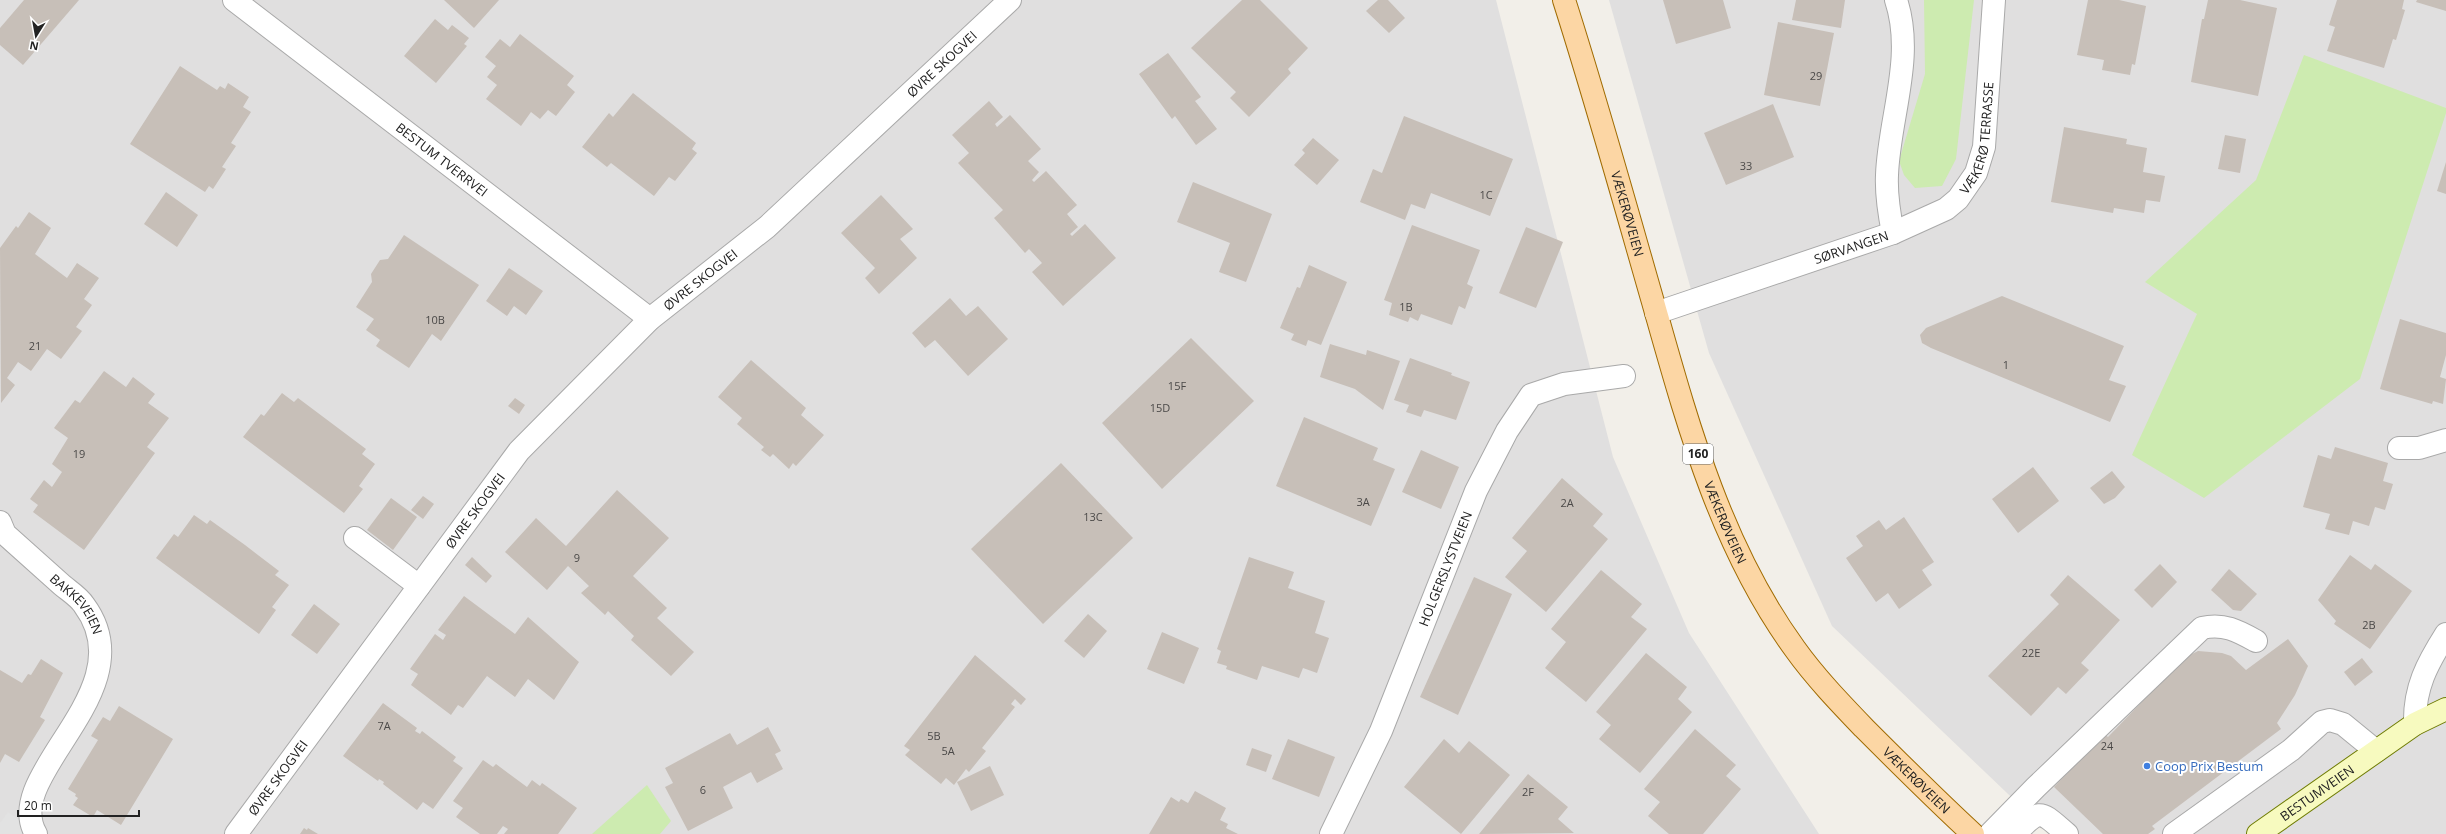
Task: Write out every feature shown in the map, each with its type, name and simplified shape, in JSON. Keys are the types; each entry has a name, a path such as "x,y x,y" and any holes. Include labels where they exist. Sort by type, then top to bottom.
{"main road":[{"name":"VÆKERØVEIEN","path":"1564,0 1593,93 1674,380 1715,501 1748,569 1794,648 1845,708 1902,766 1973,834"}],"street":[{"name":"BESTUM TVERRVEI","path":"234,0 650,319"},
{"name":"ØVRE SKOGVEI","path":"236,834 519,451 650,319 766,227 1010,0"},
{"name":"SØRVANGEN","path":"1656,313 1893,233 1887,198 1887,175 1901,79 1902,42 1896,0"},
{"name":"VÆKERØ TERRASSE","path":"1893,233 1946,210 1958,199 1976,173 1984,147 1994,0"},
{"name":"HOLGERSLYSTVEIEN","path":"1331,834 1382,731 1476,491 1507,431 1531,395 1564,384 1624,376"},
{"path":"2399,448 2419,448 2446,440"},
{"name":"BAKKEVEIEN","path":"0,522 5,534 84,605 96,629 101,658 94,682 80,714 42,772 32,792 28,818 36,834"},
{"path":"356,538 419,586"},
{"path":"1990,834 2036,787 2202,628 2214,625 2229,627 2256,641"},
{"path":"2415,724 2414,703 2419,684 2446,634"},
{"name":"BESTUMVEIEN","path":"2258,834 2415,724 2446,710"},
{"path":"2174,834 2217,805 2291,750 2322,722 2330,720 2343,724 2376,751"},
{"path":"2015,834 2033,816 2038,814 2046,816 2067,834"}],"shaded area":[{"path":"0,0 1496,0 1613,457 1689,633 1819,834 0,834"},
{"path":"1609,0 2446,0 2446,834 2050,834 1832,626 1709,353"},
{"path":"8,812 39,834 0,834 0,823"}],"green space":[{"path":"1924,0 1974,0 1956,159 1942,186 1915,188 1904,175 1899,161 1925,74"},
{"path":"2304,55 2446,108 2446,113 2360,379 2204,498 2132,455 2197,314 2145,282 2256,180"},
{"path":"647,785 671,821 660,834 592,834"}],"building":[{"path":"24,0 79,0 23,65 0,45 0,28"},
{"path":"444,0 499,0 474,28"},
{"path":"1242,0 1260,0 1308,48 1288,69 1291,73 1249,117 1230,98 1236,92 1191,48"},
{"path":"1378,0 1388,0 1405,18 1389,33 1366,11"},
{"path":"1663,0 1723,0 1731,28 1676,44"},
{"path":"1796,0 1845,0 1841,28 1792,20"},
{"path":"2088,0 2119,0 2146,6 2135,65 2132,64 2130,75 2102,70 2104,60 2077,55"},
{"path":"2208,0 2240,0 2277,8 2258,96 2191,82 2202,19 2204,19"},
{"path":"2337,0 2404,0 2402,9 2405,10 2396,40 2393,39 2384,68 2327,51 2335,27 2329,25"},
{"path":"2417,0 2446,0 2446,11 2416,2"},
{"path":"435,19 448,30 452,25 469,38 464,44 467,46 436,83 404,56"},
{"path":"1778,22 1834,33 1820,106 1764,95"},
{"path":"520,34 574,76 567,85 575,92 556,116 548,110 540,119 531,112 521,126 486,99 497,85 487,77 496,66 485,57 500,39 510,47"},
{"path":"1168,53 1201,97 1195,101 1217,129 1196,145 1175,116 1172,119 1139,74"},
{"path":"180,66 217,90 220,86 225,89 228,83 249,97 243,107 251,112 231,143 236,146 222,167 226,169 213,189 209,186 205,192 130,144"},
{"path":"633,93 696,143 692,149 697,153 675,181 669,177 654,196 611,163 607,167 582,147 609,113 613,117"},
{"path":"989,101 1003,117 995,124 997,127 1010,115 1041,149 1028,161 1039,172 1032,180 1034,182 1046,171 1077,205 1067,214 1078,227 1070,234 1072,236 1085,224 1116,258 1063,306 1032,272 1042,263 1029,249 1025,253 994,218 1003,210 958,163 969,153 952,135"},
{"path":"1773,104 1794,157 1726,185 1704,133"},
{"path":"1404,116 1513,159 1490,216 1431,193 1425,209 1411,204 1405,220 1360,202 1373,169 1382,173"},
{"path":"2064,127 2127,139 2126,144 2147,148 2143,172 2165,176 2160,202 2146,200 2144,213 2114,208 2113,213 2051,202"},
{"path":"2225,135 2246,139 2240,173 2218,169"},
{"path":"1313,138 1339,160 1317,185 1294,165 1305,153 1302,150"},
{"path":"2446,162 2446,194 2437,191"},
{"path":"1193,182 1272,214 1246,282 1219,272 1230,243 1177,222"},
{"path":"166,192 198,215 177,247 144,224"},
{"path":"881,195 913,229 900,239 917,258 879,294 865,278 875,268 841,233"},
{"path":"29,212 51,228 35,254 67,278 77,263 99,278 84,299 92,305 76,327 82,331 61,359 47,349 31,371 18,362 7,378 15,385 1,403 0,248 16,226 18,228"},
{"path":"1412,225 1480,250 1467,284 1473,287 1465,309 1459,306 1452,325 1421,314 1418,321 1410,317 1408,322 1389,315 1392,303 1384,300"},
{"path":"1526,227 1563,242 1536,308 1499,293"},
{"path":"404,235 479,285 441,341 432,334 409,368 376,346 380,340 366,330 374,319 356,307 372,282 371,274 380,260 388,259"},
{"path":"1309,265 1347,282 1321,345 1308,340 1306,346 1291,340 1294,334 1280,328 1297,287 1300,288"},
{"path":"509,268 543,291 526,315 514,306 507,316 486,301"},
{"path":"2002,296 2124,346 2109,380 2126,386 2110,422 1922,343 1920,335 1926,328"},
{"path":"950,298 966,316 978,306 1008,339 968,376 935,340 925,348 912,333"},
{"path":"2400,319 2446,333 2446,355 2440,377 2446,379 2443,404 2433,401 2432,404 2380,389"},
{"path":"1191,338 1254,401 1162,489 1102,423"},
{"path":"1330,344 1366,355 1367,350 1400,361 1383,410 1355,389 1320,377"},
{"path":"1410,358 1452,373 1451,375 1470,382 1456,420 1424,410 1421,417 1406,412 1409,405 1394,400"},
{"path":"751,360 806,408 801,415 824,435 796,466 793,463 789,469 773,454 770,457 761,450 764,447 737,424 742,418 718,397"},
{"path":"104,371 126,387 133,377 155,394 148,403 169,418 147,447 155,453 84,550 33,512 38,505 30,499 44,480 52,487 62,472 52,464 68,438 54,428 75,400 80,403"},
{"path":"282,393 294,402 298,398 366,449 362,454 375,464 359,486 363,489 344,513 243,437 261,414 264,416"},
{"path":"515,398 525,405 519,414 508,406"},
{"path":"1304,417 1378,448 1373,460 1395,469 1371,526 1276,486"},
{"path":"2335,447 2388,463 2383,481 2393,484 2385,510 2375,507 2369,526 2353,521 2349,535 2325,529 2330,514 2303,507 2318,455 2331,459"},
{"path":"1421,450 1459,467 1441,509 1402,492"},
{"path":"1061,463 1133,538 1043,624 971,549"},
{"path":"2033,467 2059,501 2018,533 1992,499"},
{"path":"2112,471 2125,487 2115,498 2104,504 2090,488"},
{"path":"1562,478 1603,514 1593,526 1608,539 1546,612 1505,577 1527,551 1512,538"},
{"path":"617,490 669,538 633,576 667,608 657,618 694,652 671,676 631,640 634,636 608,611 605,615 581,593 589,586 568,566 547,590 505,552 536,518 566,546"},
{"path":"423,496 434,504 423,519 411,510"},
{"path":"391,498 417,517 393,550 367,530"},
{"path":"194,515 207,524 210,520 245,545 279,571 275,575 289,585 272,607 276,610 259,634 156,558 174,534 178,537"},
{"path":"1904,517 1934,562 1922,570 1932,585 1899,609 1888,593 1876,602 1846,558 1863,546 1856,536 1879,520 1886,530"},
{"path":"2350,555 2371,570 2375,564 2412,591 2370,649 2334,624 2336,621 2318,600"},
{"path":"472,557 492,576 486,583 465,565"},
{"path":"1249,557 1294,572 1288,588 1325,601 1315,633 1329,638 1317,673 1303,668 1299,678 1262,666 1257,680 1226,669 1227,666 1217,663 1221,651 1217,649"},
{"path":"2160,564 2177,582 2152,608 2134,590"},
{"path":"2229,569 2257,594 2241,611 2233,610 2211,590"},
{"path":"1601,570 1642,604 1631,617 1647,629 1586,702 1545,668 1566,642 1551,629"},
{"path":"2068,575 2120,620 2081,663 2089,670 2066,694 2058,687 2031,716 1988,676 2059,604 2050,595"},
{"path":"1474,577 1512,594 1458,715 1420,697"},
{"path":"464,596 515,634 528,617 579,662 554,700 528,679 515,697 487,676 463,708 458,705 451,715 411,685 418,674 410,669 435,634 443,640 446,635 438,630"},
{"path":"314,604 340,624 317,654 291,635"},
{"path":"1088,614 1107,631 1084,658 1064,641"},
{"path":"1162,632 1199,648 1184,684 1147,669"},
{"path":"2288,639 2308,666 2295,695 2277,723 2281,729 2152,826 2155,829 2148,834 2103,834 2054,787 2104,734 2108,737 2184,658 2198,651 2222,653 2231,656 2246,670"},
{"path":"1646,653 1687,687 1678,699 1692,712 1640,773 1599,739 1611,725 1596,712"},
{"path":"975,655 1026,699 1021,705 1015,699 1011,704 1015,707 982,748 986,751 969,772 966,769 954,785 946,778 941,784 905,755 910,750 904,746"},
{"path":"2362,658 2373,672 2355,686 2344,672"},
{"path":"41,659 63,673 40,717 45,720 19,762 5,754 0,763 0,670 22,683 28,674 31,675"},
{"path":"383,703 417,728 415,731 420,734 422,731 456,757 453,761 463,768 433,809 423,802 417,810 383,784 384,782 379,779 378,781 343,756"},
{"path":"119,706 173,739 121,825 97,810 93,817 73,805 78,798 75,796 76,794 68,789 98,740 91,736 103,717 110,721"},
{"path":"768,727 781,751 775,754 783,769 757,783 751,772 723,787 733,808 688,831 665,787 673,783 665,768 730,733 737,745"},
{"path":"1695,729 1736,765 1726,776 1741,789 1703,834 1669,834 1648,816 1660,802 1644,789"},
{"path":"1288,739 1335,757 1319,797 1272,779"},
{"path":"1444,739 1459,753 1469,741 1510,775 1461,834 1404,787"},
{"path":"1252,748 1272,755 1266,772 1246,765"},
{"path":"483,760 493,767 496,764 527,787 532,780 540,786 542,783 577,808 558,834 504,834 508,829 503,826 497,834 480,834 456,817 463,808 453,801"},
{"path":"990,766 1004,795 971,811 957,782"},
{"path":"1528,774 1568,807 1558,819 1574,833 1479,834"},
{"path":"1195,791 1226,808 1220,820 1228,824 1226,828 1238,834 1149,834 1171,797 1179,802 1181,799 1188,803"},
{"path":"304,828 307,830 308,828 318,834 300,834"}],"place":[{"name":"Coop Prix Bestum","path":"2147,766"}]}
